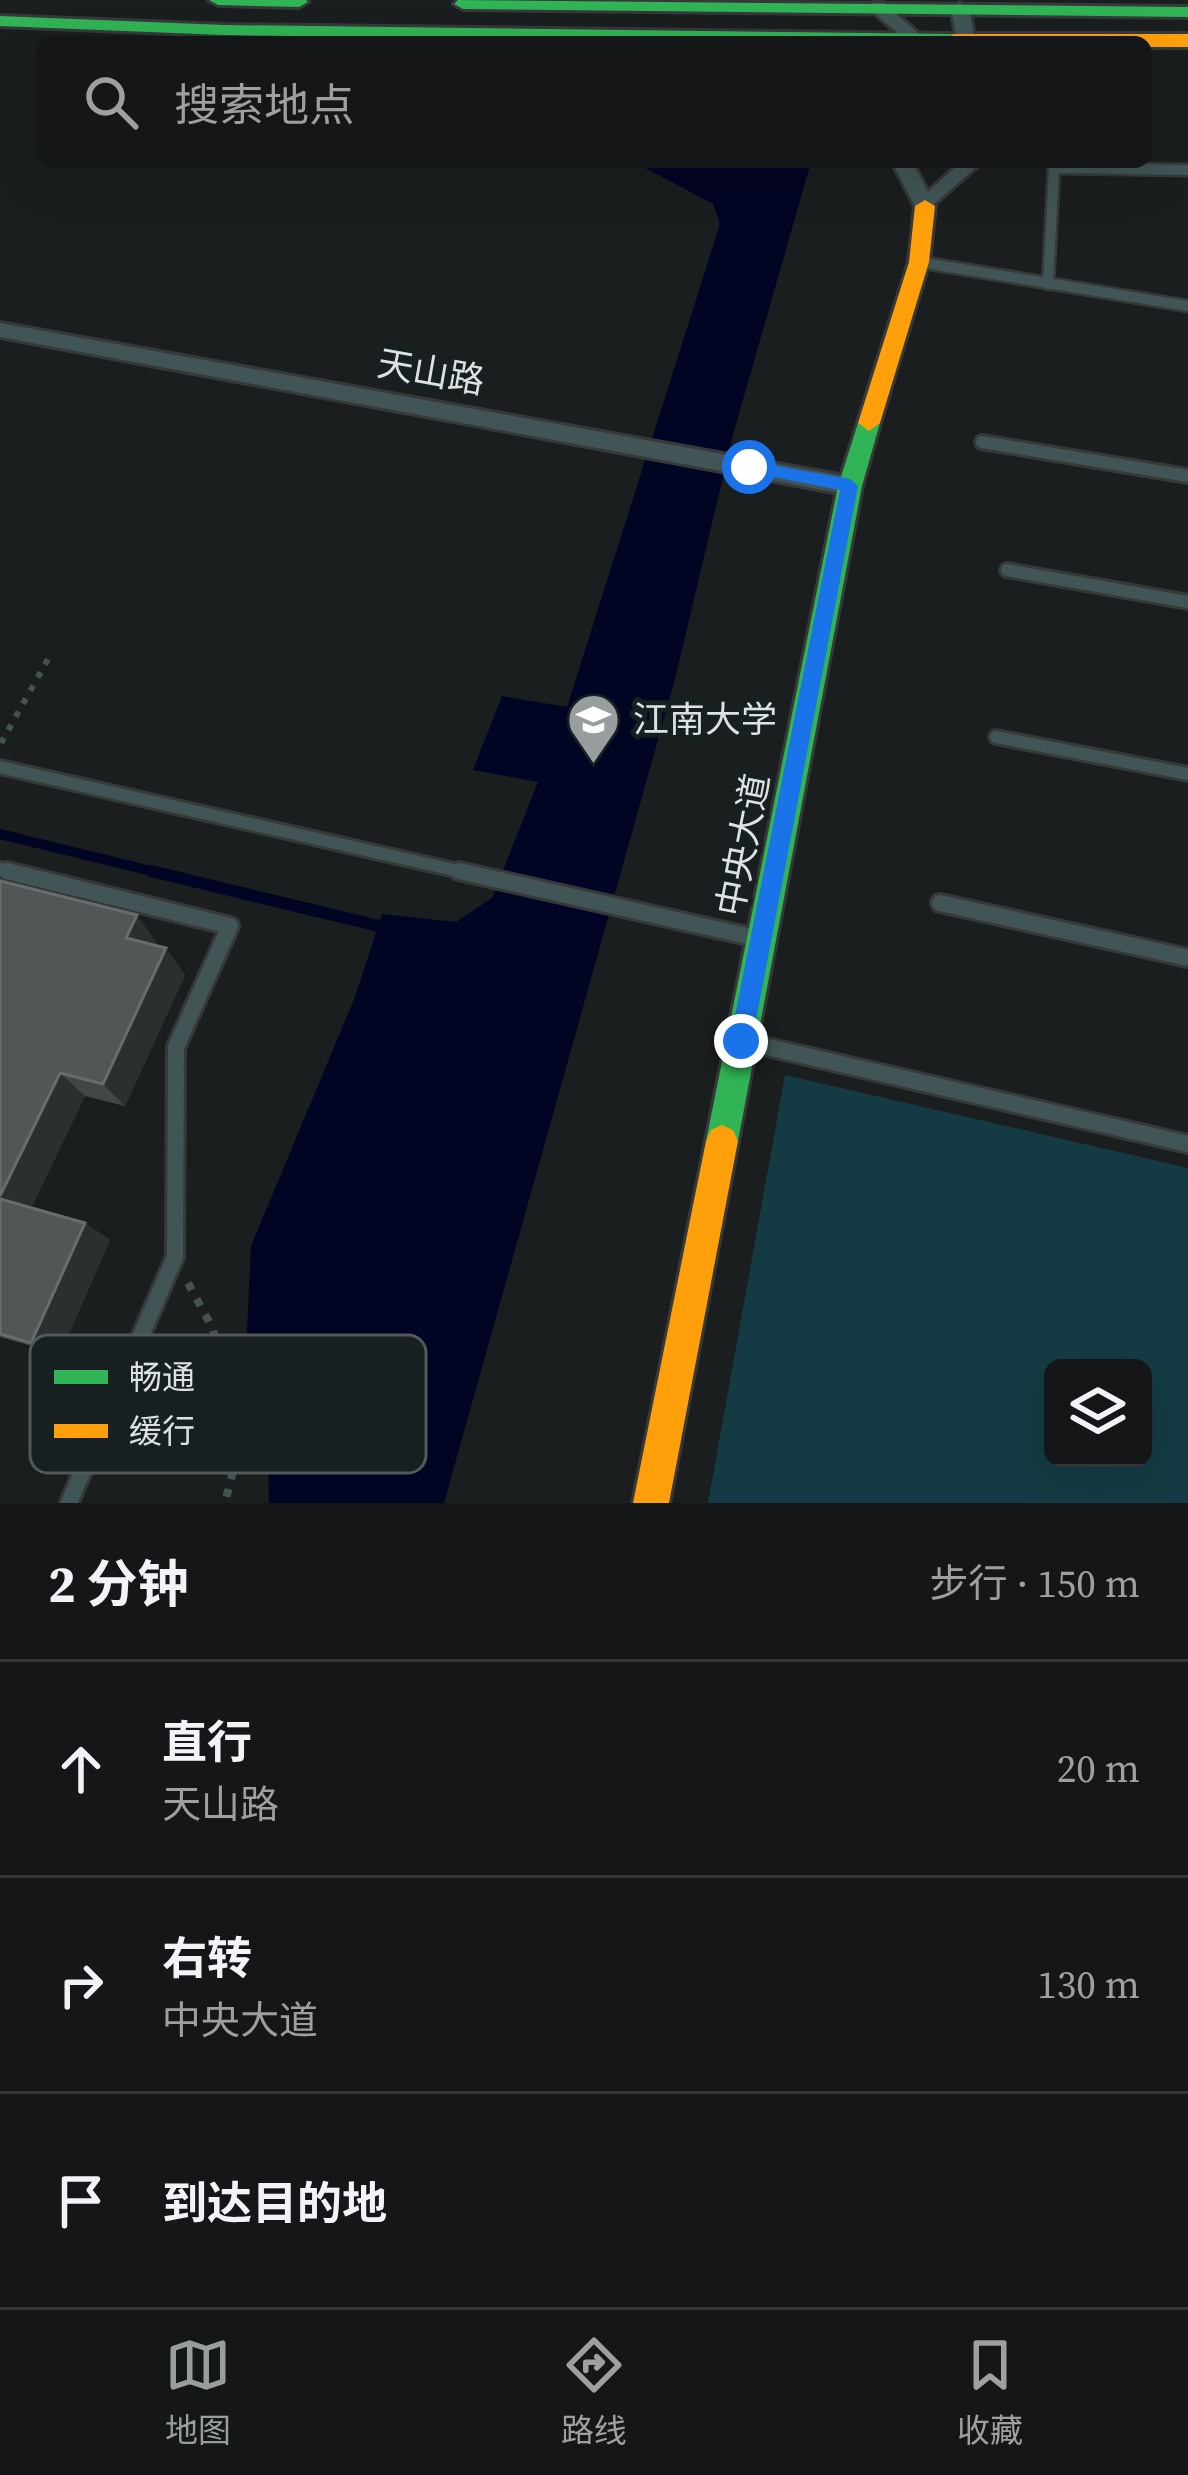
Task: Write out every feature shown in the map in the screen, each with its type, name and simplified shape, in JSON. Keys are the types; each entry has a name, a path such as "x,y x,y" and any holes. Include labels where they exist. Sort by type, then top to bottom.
{"main road":[{"path":"218,0 338,3"},
{"path":"433,4 961,4 1188,13"},
{"path":"0,21 224,30 642,36"},
{"path":"1152,40 1188,40"},
{"name":"中央大道","path":"651,1503 850,486 919,262 925,206"}],"street":[{"path":"877,4 915,36"},
{"path":"961,4 964,36"},
{"path":"905,168 925,206 966,168"},
{"name":"天山路","path":"0,330 850,486"}],"lane":[{"path":"1048,284 1054,168 1188,170"},
{"path":"919,262 1188,306"},
{"path":"982,442 1188,476"},
{"path":"1007,570 1188,602"},
{"path":"996,737 1188,774"},
{"path":"0,767 761,939"},
{"path":"0,869 230,926 176,1047 175,1257 141,1335"},
{"path":"940,903 1188,958"},
{"path":"741,1041 1188,1144"},
{"path":"69,1503 82,1473"}],"path":[{"path":"0,746 52,652"},
{"path":"175,1257 214,1335"},
{"path":"225,1503 232,1473"}],"shaded area":[{"path":"645,168 809,168 734,431 675,679 444,1503 269,1503 268,1473 426,1473 426,1335 248,1335 251,1246 355,997 382,914 456,922 492,898 538,782 473,770 502,696 567,707 720,224 713,204"},
{"path":"785,1075 1188,1168 1188,1503 708,1503"}],"building":[{"path":"0,881 137,915 126,938 166,948 103,1084 60,1073 0,1196"},
{"path":"0,1199 85,1223 30,1343 0,1334"}],"waterway":[{"path":"0,834 164,874"},
{"path":"151,871 379,926"}],"traffic: fast":[{"path":"218,0 299,2"},
{"path":"463,4 1188,12"},
{"path":"0,21 224,30 711,36"},
{"path":"722,1141 850,486 869,423"}],"traffic: slow":[{"path":"1152,39 1188,39"},
{"path":"1152,42 1188,42"},
{"path":"869,423 919,262 925,206"},
{"path":"651,1503 722,1141"}],"place":[{"name":"江南大学","path":"594,765"}],"route":[{"path":"741,1041 850,486 749,467"}]}
